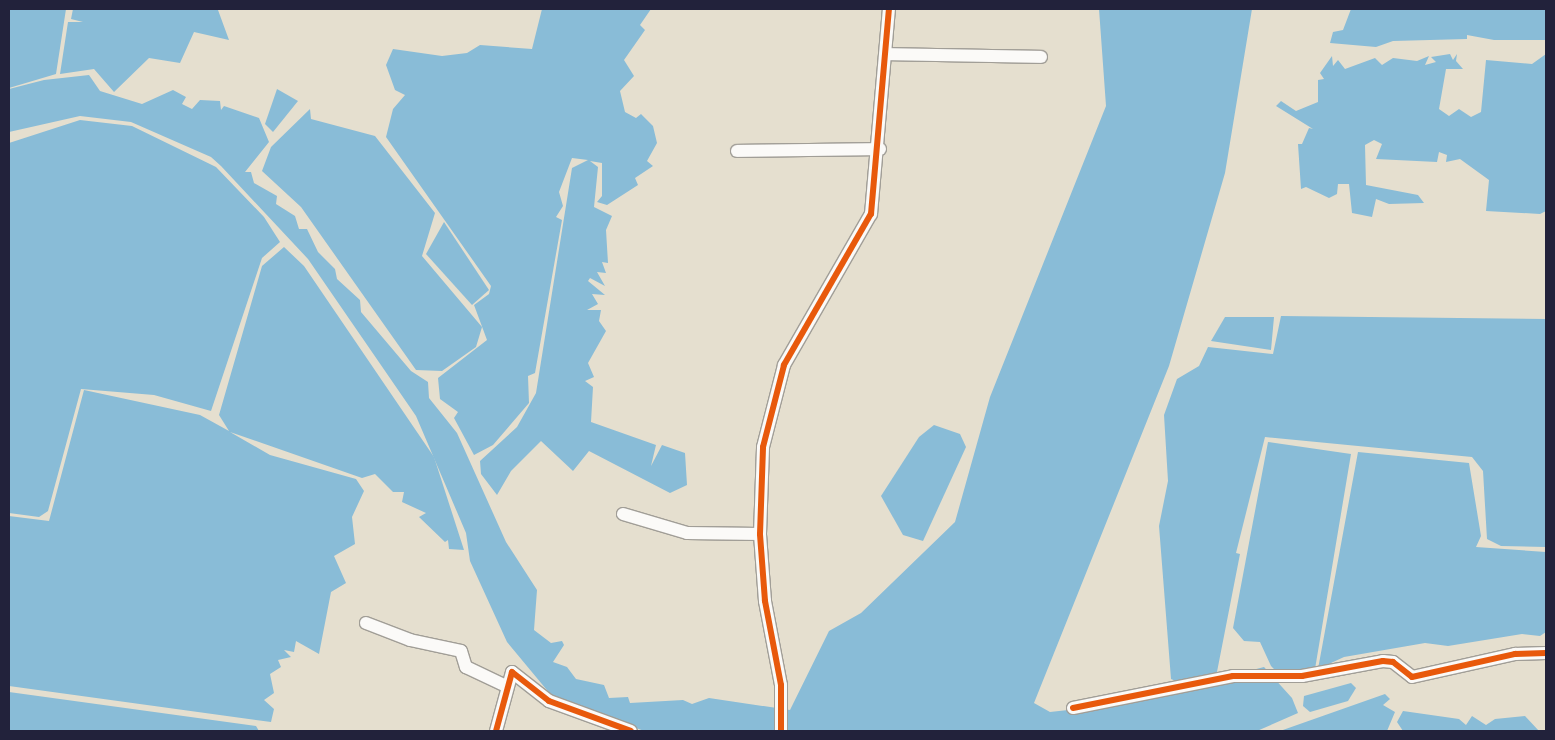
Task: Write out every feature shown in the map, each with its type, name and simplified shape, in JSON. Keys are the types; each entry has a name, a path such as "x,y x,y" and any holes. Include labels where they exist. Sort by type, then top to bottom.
{"street":[{"path":"781,731 782,698 765,602 760,534 763,447 784,366 871,214 880,149 889,9"},
{"path":"887,54 1041,57"},
{"path":"737,151 880,149"},
{"path":"622,514 687,534 760,534"},
{"path":"366,623 410,640 461,651 466,667 506,686"},
{"path":"1073,708 1233,676 1302,676 1383,661 1393,662 1412,677 1515,654 1546,653"},
{"path":"496,731 506,686 512,672 517,673 549,701 631,731"}],"water":[{"path":"9,9 66,9 56,74 9,88"},
{"path":"73,9 233,9 218,10 229,40 194,32 180,63 149,58 114,92 94,69 60,74 68,22 83,22 71,19"},
{"path":"542,9 651,9 640,25 645,30 624,60 634,76 620,91 625,112 636,118 641,114 653,126 657,143 647,161 653,166 635,178 638,185 607,205 597,202 602,196 602,163 590,161 598,167 594,207 612,216 606,230 608,263 602,262 606,273 597,272 605,286 590,278 588,281 605,295 592,294 598,304 587,310 601,310 599,321 606,331 588,363 594,377 585,381 593,387 591,422 656,445 651,466 662,445 685,453 687,485 670,493 589,451 573,471 541,441 511,471 497,495 481,474 480,461 517,427 536,393 572,168 588,160 572,158 559,192 563,206 556,217 562,220 535,373 528,376 529,403 493,445 474,455 454,418 458,412 440,399 438,378 487,340 474,305 489,294 491,286 386,137 393,109 405,95 395,90 386,65 393,49 442,56 467,53 480,45 532,49"},
{"path":"1099,9 1252,9 1225,173 1169,366 1034,703 1050,712 1122,704 1264,667 1292,698 1298,713 1257,731 644,731 551,695 507,642 470,561 466,533 416,416 308,259 221,166 211,157 131,122 80,116 9,132 9,89 44,80 89,75 100,91 142,104 173,90 186,97 182,104 192,109 200,100 220,101 221,110 224,106 259,118 269,142 245,172 251,172 254,183 277,196 276,204 295,216 299,229 307,229 318,252 335,269 337,279 360,300 361,312 411,371 428,382 429,398 457,433 506,542 537,590 534,630 551,643 562,641 564,645 553,662 567,667 576,679 604,685 609,698 628,697 630,703 683,700 692,704 709,698 790,710 829,631 861,613 955,522 990,397 1106,106"},
{"path":"1351,9 1546,9 1546,40 1494,40 1467,35 1467,39 1393,41 1376,47 1330,43 1333,32 1343,30"},
{"path":"1450,54 1453,60 1457,54 1456,61 1463,69 1446,69 1439,109 1449,116 1459,109 1471,117 1481,112 1486,60 1532,64 1546,54 1546,211 1540,214 1486,211 1489,180 1460,159 1446,162 1447,155 1439,152 1437,162 1376,159 1382,144 1374,140 1365,145 1366,185 1418,195 1424,203 1389,204 1376,199 1372,217 1352,213 1349,184 1338,184 1337,194 1329,198 1306,187 1301,189 1298,144 1302,144 1309,128 1313,129 1276,106 1281,101 1296,111 1318,102 1318,80 1324,79 1320,73 1332,56 1333,66 1338,60 1345,69 1375,58 1382,65 1393,58 1417,61 1429,56 1425,65 1436,62 1431,57"},
{"path":"277,89 298,101 273,132 265,124"},
{"path":"310,109 311,119 375,136 435,213 422,256 482,327 476,347 442,371 416,370 301,207 262,171 271,147"},
{"path":"80,120 132,126 216,167 264,217 280,242 262,258 211,411 154,395 81,389 48,511 39,517 9,513 9,143"},
{"path":"444,222 489,290 472,305 426,254"},
{"path":"284,247 304,266 434,457 464,550 449,549 448,540 445,542 419,517 426,513 402,502 404,492 393,492 375,474 362,478 230,432 270,455 356,479 364,491 352,517 355,544 334,556 346,583 331,592 319,654 296,641 294,652 284,650 291,657 278,660 281,667 270,674 274,693 264,700 274,709 271,722 9,686 9,516 49,521 84,390 200,415 229,431 219,415 262,266"},
{"path":"1281,316 1546,319 1546,547 1501,546 1487,539 1483,471 1472,457 1265,437 1236,553 1240,554 1216,677 1185,685 1171,679 1159,526 1168,481 1164,415 1177,379 1199,366 1208,347 1273,354"},
{"path":"1225,317 1274,317 1271,350 1211,341"},
{"path":"934,425 960,434 966,447 923,541 903,535 881,496 919,437"},
{"path":"1268,442 1351,454 1315,669 1281,676 1271,666 1260,642 1244,641 1233,628"},
{"path":"1358,452 1469,463 1481,536 1476,547 1546,552 1546,632 1540,636 1522,634 1448,646 1425,643 1344,657 1318,669"},
{"path":"1351,683 1356,688 1348,701 1310,712 1303,706 1304,696"},
{"path":"9,692 256,726 259,731 9,731"},
{"path":"1385,694 1390,699 1383,705 1395,712 1387,731 1280,731"},
{"path":"1403,711 1459,719 1466,725 1472,716 1486,725 1495,719 1525,716 1539,731 1403,731 1397,722"}],"cycle path":[{"path":"781,731 781,685 765,601 760,534 763,447 784,365 871,214 889,9"},
{"path":"1073,708 1233,676 1302,676 1383,661 1393,662 1412,677 1515,654 1546,653"},
{"path":"496,731 512,672 549,701 631,731"}]}
